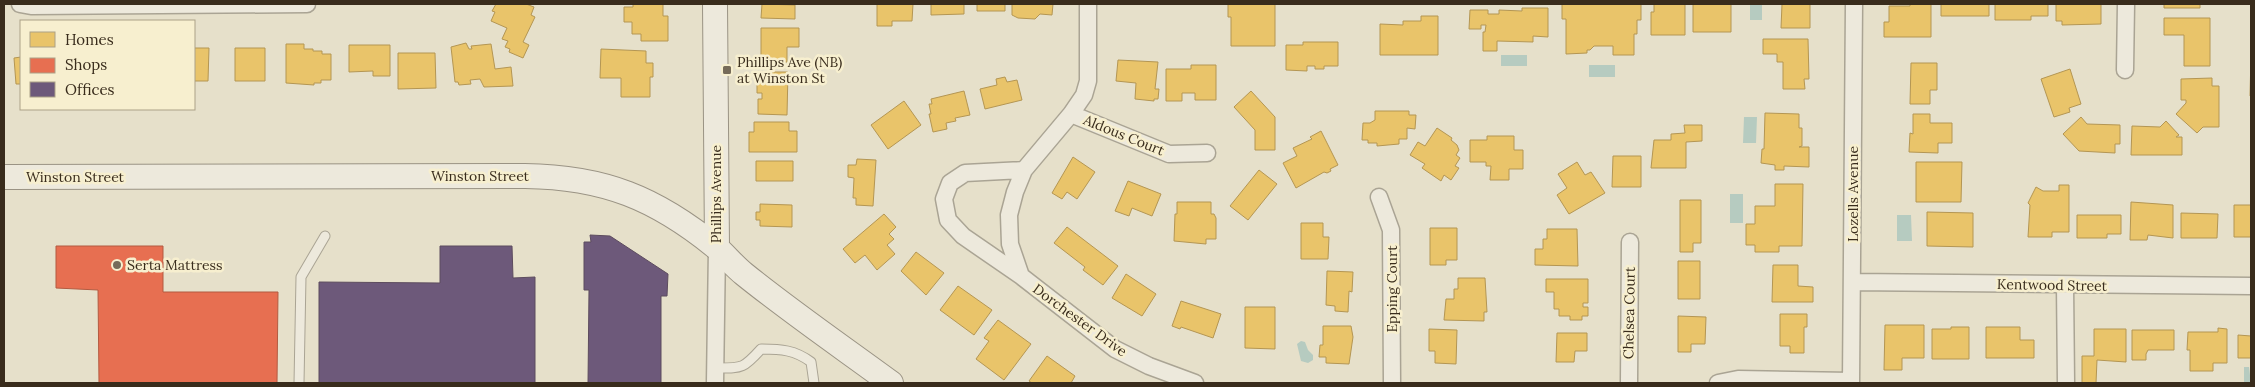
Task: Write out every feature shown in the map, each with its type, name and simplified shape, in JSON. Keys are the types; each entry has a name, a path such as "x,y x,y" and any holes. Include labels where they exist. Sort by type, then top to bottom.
{"street":[{"path":"20,4 31,6 307,4"},
{"name":"Phillips Avenue","path":"715,4 716,376"},
{"name":"Dorchester Drive","path":"1021,276 1010,244 1009,215 1015,192 1024,170 1071,114 1084,94 1088,81 1088,4"},
{"name":"Lozells Avenue","path":"1851,382 1854,4"},
{"path":"2124,70 2126,4"},
{"name":"Aldous Court","path":"1071,114 1169,154 1207,153"},
{"name":"Dorchester Drive","path":"1024,170 965,173 950,183 944,199 948,220 963,236 1021,276 1115,349 1149,366 1196,383"},
{"name":"Winston Street","path":"4,177 550,176 591,181 626,192 669,213 717,248 744,274 891,383"},
{"name":"Epping Court","path":"1379,197 1391,230 1392,383"},
{"name":"Chelsea Court","path":"1628,383 1630,242"},
{"name":"Kentwood Street","path":"1852,282 2251,286"},
{"path":"2065,285 2066,383"},
{"path":"1718,383 1738,379 1851,382"}],"lane":[{"path":"299,383 301,277 326,236"},
{"path":"716,376 740,368 750,362 762,350 785,349 800,354 811,362 814,383"}],"shaded area":[{"path":"1750,4 1762,4 1762,20 1750,20"},
{"path":"1501,55 1527,55 1527,66 1501,66"},
{"path":"1589,65 1615,65 1615,77 1589,77"},
{"path":"1744,117 1757,117 1756,143 1743,143"},
{"path":"1730,194 1743,194 1743,223 1730,223"},
{"path":"1897,215 1911,215 1912,241 1897,241"},
{"path":"1301,341 1305,342 1308,350 1313,355 1313,360 1308,363 1301,361 1297,344"},
{"path":"2244,367 2249,367 2251,383 2244,383"}],"building: Homes":[{"path":"496,4 526,4 534,7 531,15 535,17 523,42 529,45 523,58 509,52 510,49 505,47 508,41 502,39 507,28 491,21 495,12 492,11"},
{"path":"633,4 663,4 663,16 668,16 668,41 641,41 641,34 632,34 632,22 624,22 624,7 633,7"},
{"path":"762,4 795,5 795,19 761,18"},
{"path":"877,4 913,4 912,21 892,21 892,26 877,26"},
{"path":"931,4 964,4 964,14 931,15"},
{"path":"977,4 1005,4 1005,11 977,11"},
{"path":"1012,4 1053,4 1052,15 1040,14 1035,19 1018,18 1012,15"},
{"path":"1228,4 1275,4 1275,46 1231,46 1231,17 1228,17"},
{"path":"1562,4 1641,4 1641,20 1637,20 1637,34 1634,34 1634,55 1613,55 1613,46 1594,46 1587,50 1587,53 1566,54 1566,19 1562,19"},
{"path":"1654,4 1685,4 1685,35 1651,35 1651,12 1654,12"},
{"path":"1693,4 1731,4 1731,32 1693,32"},
{"path":"1782,4 1810,4 1810,28 1781,28"},
{"path":"1910,4 1931,4 1931,37 1884,37 1884,22 1889,22 1889,6 1910,6"},
{"path":"1941,4 1989,4 1989,16 1941,16"},
{"path":"1995,4 2048,4 2048,16 2031,16 2031,20 1995,20"},
{"path":"2056,4 2101,4 2101,24 2062,25 2062,21 2056,21"},
{"path":"2164,4 2200,4 2200,8 2164,8"},
{"path":"1522,8 1548,8 1548,37 1533,36 1533,42 1497,41 1497,51 1483,51 1483,32 1485,32 1486,25 1481,25 1481,29 1469,29 1470,10 1488,10 1488,14 1499,14 1499,10 1522,11"},
{"path":"1421,16 1438,16 1438,55 1380,55 1380,24 1403,25 1403,21 1421,21"},
{"path":"2164,18 2210,18 2210,66 2184,66 2184,35 2164,35"},
{"path":"761,28 799,28 799,47 787,47 787,62 780,62 780,66 761,66"},
{"path":"1763,39 1808,39 1809,79 1804,79 1805,89 1783,89 1783,62 1777,62 1777,54 1763,54"},
{"path":"1303,42 1338,42 1338,66 1324,66 1324,69 1315,69 1315,66 1307,66 1307,71 1286,70 1286,45 1303,45"},
{"path":"466,43 469,49 472,49 471,46 491,44 495,69 511,67 513,86 484,87 480,79 470,80 471,84 459,85 458,82 455,82 451,47"},
{"path":"286,44 304,44 304,49 322,51 322,54 331,54 331,80 321,80 321,83 314,83 314,85 286,83"},
{"path":"349,45 390,45 390,76 373,76 373,71 349,72"},
{"path":"195,48 209,48 208,81 195,81"},
{"path":"235,48 265,48 265,81 235,81"},
{"path":"601,49 646,51 646,63 653,63 653,77 650,77 650,97 621,97 621,78 600,78"},
{"path":"398,53 435,53 436,88 398,89"},
{"path":"2251,55 2251,96 2250,96"},
{"path":"20,57 20,84 16,84 14,58"},
{"path":"1118,60 1158,62 1155,89 1159,89 1158,99 1154,99 1154,101 1135,99 1136,83 1116,81"},
{"path":"1911,63 1937,63 1937,90 1930,90 1930,104 1910,104"},
{"path":"1191,65 1216,65 1216,100 1195,100 1195,93 1182,93 1182,101 1166,101 1166,69 1191,69"},
{"path":"2070,69 2081,104 2069,108 2070,112 2054,117 2041,79"},
{"path":"764,72 788,72 787,115 758,114 758,99 762,99 762,93 757,93 757,83 763,83"},
{"path":"1005,77 1007,82 1017,80 1022,100 985,109 980,89 997,85 996,79"},
{"path":"2212,78 2212,86 2219,86 2219,127 2203,127 2197,133 2176,114 2186,103 2186,100 2181,100 2181,79"},
{"path":"964,91 970,115 955,118 956,121 946,123 947,129 933,132 929,114 931,114 929,104 932,104 931,99"},
{"path":"1251,91 1275,117 1275,150 1255,150 1255,130 1234,107"},
{"path":"904,101 921,125 888,149 871,125"},
{"path":"1375,111 1409,111 1409,115 1416,115 1415,129 1407,128 1407,139 1399,139 1399,144 1377,146 1377,143 1368,143 1368,140 1362,140 1363,123 1370,123 1375,120"},
{"path":"1765,113 1799,114 1799,128 1802,128 1802,146 1799,147 1809,147 1809,167 1784,166 1784,170 1775,170 1775,165 1761,163 1762,149 1764,149"},
{"path":"1913,114 1930,114 1930,123 1952,123 1952,143 1938,143 1938,153 1909,152 1910,133 1913,134"},
{"path":"2081,117 2087,124 2120,125 2120,144 2115,144 2115,153 2079,151 2063,134"},
{"path":"2166,121 2179,135 2176,137 2182,137 2182,155 2131,155 2132,126 2160,127"},
{"path":"754,122 789,122 789,131 797,131 797,152 749,152 749,132 754,132"},
{"path":"1684,125 1702,125 1702,141 1686,142 1686,168 1651,168 1654,140 1671,140 1671,134 1685,133"},
{"path":"1437,128 1452,138 1451,140 1457,145 1459,150 1456,155 1460,158 1455,166 1459,168 1451,180 1444,175 1441,181 1422,168 1425,164 1410,155 1418,142 1425,146"},
{"path":"1321,131 1338,165 1330,169 1331,171 1324,172 1296,188 1283,163 1297,156 1293,148 1312,139 1310,137"},
{"path":"1487,136 1514,136 1514,150 1523,150 1523,169 1509,169 1509,180 1490,180 1491,166 1486,166 1486,162 1470,162 1470,140 1487,140"},
{"path":"1613,156 1641,156 1641,187 1612,187"},
{"path":"1073,157 1095,172 1077,199 1067,192 1062,199 1052,193"},
{"path":"857,159 876,160 873,206 856,205 856,198 853,198 854,178 848,177 848,165 856,165"},
{"path":"756,161 793,161 793,181 756,181"},
{"path":"1577,162 1585,175 1591,172 1605,193 1569,214 1557,195 1567,188 1558,174"},
{"path":"1916,162 1962,162 1961,202 1916,202"},
{"path":"1259,170 1277,184 1248,220 1230,206"},
{"path":"1128,181 1161,194 1152,216 1132,208 1129,216 1115,211"},
{"path":"1775,184 1803,184 1802,246 1779,246 1779,252 1755,252 1755,245 1746,245 1746,224 1755,224 1755,206 1775,206"},
{"path":"2059,185 2069,185 2069,232 2052,232 2052,237 2028,237 2030,205 2028,203 2036,187 2043,191 2059,191"},
{"path":"1680,200 1701,200 1701,243 1693,243 1693,252 1680,252"},
{"path":"1177,202 1211,202 1211,214 1214,214 1216,218 1216,239 1206,239 1206,244 1174,241"},
{"path":"2131,202 2173,205 2173,238 2148,235 2147,240 2130,240"},
{"path":"760,204 792,205 792,227 760,226 760,220 756,220 756,212 760,212"},
{"path":"2234,205 2251,205 2251,237 2234,237"},
{"path":"1927,212 1973,213 1973,247 1927,246"},
{"path":"2181,213 2218,214 2217,238 2181,238"},
{"path":"884,214 896,227 889,234 894,239 887,245 895,254 877,270 865,255 855,263 843,249"},
{"path":"2077,215 2121,215 2121,234 2107,234 2107,238 2077,238"},
{"path":"1301,223 1323,223 1323,237 1329,237 1328,259 1301,259"},
{"path":"1067,227 1118,266 1103,285 1083,270 1085,267 1054,243"},
{"path":"1430,228 1457,228 1457,260 1446,260 1446,265 1430,265"},
{"path":"1547,229 1577,229 1578,266 1535,265 1535,249 1543,249 1543,239 1547,239"},
{"path":"916,252 944,273 926,295 901,271"},
{"path":"1678,261 1700,261 1700,299 1678,299"},
{"path":"1773,265 1798,265 1798,286 1813,287 1813,302 1772,302"},
{"path":"1327,271 1353,272 1352,292 1349,291 1348,312 1335,311 1335,306 1326,305"},
{"path":"1126,274 1156,294 1142,316 1112,298"},
{"path":"1458,278 1485,278 1487,312 1484,312 1484,321 1444,320 1446,299 1454,299 1454,289 1458,289"},
{"path":"1546,279 1588,279 1588,303 1583,303 1583,307 1588,307 1588,316 1582,316 1582,320 1570,320 1570,316 1559,316 1559,309 1554,309 1554,292 1546,292"},
{"path":"958,286 992,310 974,335 940,310"},
{"path":"1181,301 1221,314 1213,338 1181,327 1180,329 1172,326"},
{"path":"1245,307 1275,307 1275,349 1245,348"},
{"path":"1780,314 1807,314 1807,327 1804,327 1804,353 1790,353 1790,346 1780,346"},
{"path":"1678,316 1706,317 1705,344 1691,344 1691,352 1678,352"},
{"path":"998,320 1031,344 1004,380 976,359 989,341 984,338"},
{"path":"1885,325 1924,325 1924,358 1902,358 1902,370 1884,370"},
{"path":"1323,326 1351,326 1353,337 1349,364 1326,363 1326,357 1319,357 1320,345 1323,345"},
{"path":"1951,327 1969,327 1969,359 1932,359 1932,329 1951,329"},
{"path":"1986,327 2020,327 2020,340 2034,340 2034,358 1986,358"},
{"path":"2218,328 2227,329 2227,363 2213,363 2213,371 2190,371 2190,350 2187,350 2188,332 2218,332"},
{"path":"1429,329 1457,330 1456,364 1435,363 1435,351 1429,351"},
{"path":"2094,329 2126,329 2126,362 2097,360 2096,383 2082,383 2082,356 2094,356"},
{"path":"2132,330 2174,330 2174,350 2148,350 2146,360 2132,360"},
{"path":"1557,333 1587,333 1587,351 1575,351 1574,362 1556,362"},
{"path":"2238,335 2251,336 2251,358 2238,358"},
{"path":"1047,356 1075,376 1071,383 1032,383 1029,381"}],"building: Shops":[{"path":"56,246 163,246 163,292 278,292 277,383 99,383 98,290 56,288"}],"building: Offices":[{"path":"590,235 610,236 668,274 667,296 661,296 661,383 588,383 589,290 584,290 584,242 591,242"},
{"path":"440,246 512,246 513,278 535,277 535,383 319,383 319,282 440,283"}],"place":[{"name":"Phillips Ave (NB) at Winston St","path":"727,70"},
{"name":"Serta Mattress","path":"117,265"}]}
